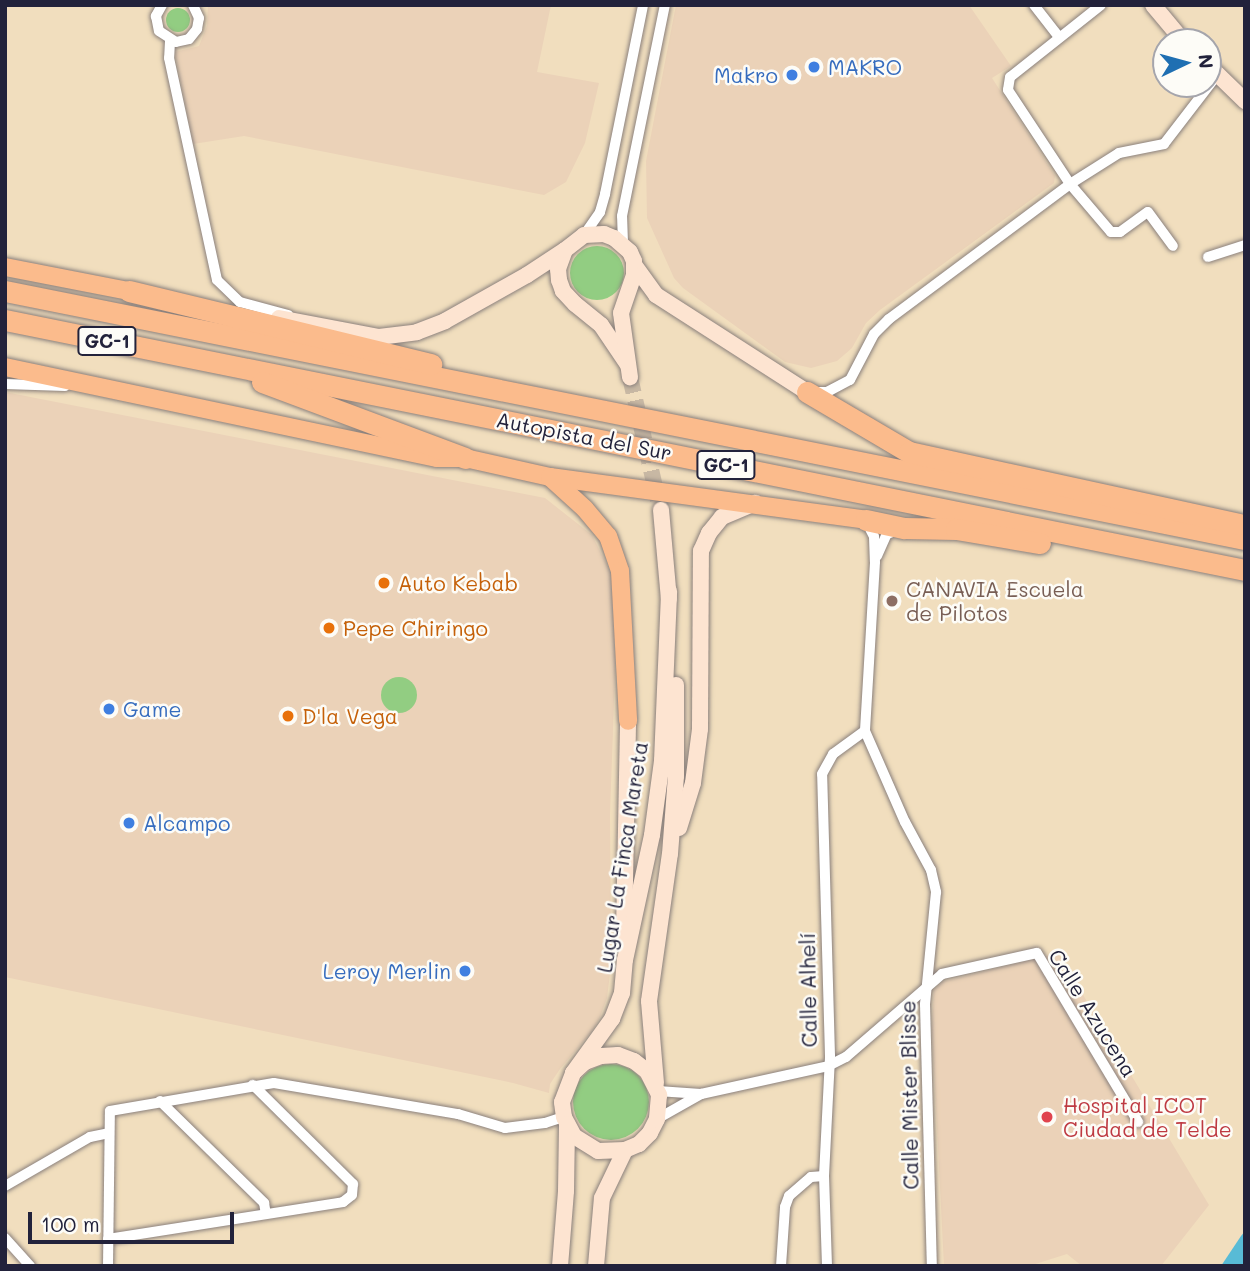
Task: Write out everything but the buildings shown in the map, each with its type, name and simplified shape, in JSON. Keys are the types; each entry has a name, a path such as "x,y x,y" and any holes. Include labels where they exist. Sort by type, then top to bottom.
{"highway":[{"path":"129,290 395,352 543,398"},
{"name":"Autopista del Sur","path":"5,291 1245,540"},
{"name":"Autopista del Sur","path":"5,320 1245,570"},
{"path":"208,361 340,414 465,458"},
{"path":"807,393 909,452 1245,525"},
{"path":"866,520 904,528 956,529 1023,539 1245,584"}],"main road":[{"path":"5,267 129,290"},
{"path":"5,367 437,458 465,458 551,477 866,520"},
{"path":"551,477 585,509 608,536 620,571 628,721"}],"street":[{"path":"162,5 156,24 163,37 170,41 183,42 194,35 199,18 193,5"},
{"path":"129,290 379,337 416,332 445,321 527,275 565,250 584,235 600,212 643,5"},
{"path":"665,5 622,216 623,243 635,266 656,295 807,393 827,392 850,380 881,326 1070,184 1119,153 1164,144 1194,98"},
{"path":"1034,5 1059,37"},
{"path":"1101,5 1007,82 1008,90 1070,184 1111,232 1120,232 1148,212 1173,246"},
{"path":"1153,5 1172,28"},
{"path":"170,41 172,72 217,280 240,302 324,326"},
{"path":"1222,78 1245,101"},
{"path":"584,235 604,234 623,243"},
{"path":"1208,257 1245,245"},
{"path":"565,250 558,269 563,291 601,325 629,371 621,313 635,266"},
{"path":"5,384 113,389"},
{"path":"670,854 693,783 699,729 701,551 709,533 722,517 755,503"},
{"name":"Lugar La Finca Mareta","path":"657,1119 649,1001 670,854 677,723 676,663 661,510"},
{"name":"Calle Mister Blisse","path":"866,520 874,537 875,562 864,731 905,822 931,870 936,892 925,1004 932,1266"},
{"name":"Calle Mister Blisse","path":"875,562 887,534 904,528"},
{"name":"Lugar La Finca Mareta","path":"560,1266 566,1191 565,1120 562,1101 573,1073 612,1019 622,993 625,960 652,835 662,761 669,592"},
{"path":"625,960 628,721"},
{"name":"Calle Alhelí","path":"827,1266 824,1176 828,1066 822,774 833,754 864,731"},
{"name":"Calle Azucena","path":"657,1119 701,1094 828,1066 846,1058 942,974 1037,953 1138,1122"},
{"path":"573,1073 585,1062 601,1056 618,1055 634,1061 647,1071 657,1088"},
{"path":"108,1266 110,1111 274,1083 458,1114 505,1128 565,1120 574,1136 591,1148 612,1153 639,1144 657,1119"},
{"path":"108,1239 343,1202 352,1195 352,1184 253,1085"},
{"name":"Calle Azucena","path":"657,1088 701,1094"},
{"path":"160,1101 264,1203 266,1214"},
{"path":"5,1186 90,1138 109,1133"},
{"path":"596,1266 602,1198 625,1150"},
{"path":"781,1266 785,1207 789,1196 811,1177 824,1176"},
{"path":"5,1238 30,1266"}],"shaded area":[{"path":"208,5 551,5 537,72 599,83 585,143 566,182 544,195 244,136 193,144 175,52 199,46 207,26"},
{"path":"676,5 969,5 1011,66 992,78 1055,176 1054,183 880,310 866,323 852,348 837,361 811,368 785,362 683,288 674,278 647,218 646,161"},
{"path":"5,392 545,498 592,535 611,573 617,614 610,815 611,965 607,998 600,1017 592,1031 560,1069 550,1084 549,1093 513,1083 5,977"},
{"name":"Hospital ICOT Ciudad de Telde","path":"1058,953 1209,1205 1161,1266 1082,1266 1067,1254 1029,1266 944,1266 932,1029 934,990 942,982"}],"green space":[{"path":"178,8 189,15 190,20 183,31 178,32 167,25 166,20 173,9"},
{"path":"597,246 616,254 624,273 616,292 597,300 578,292 570,273 578,254"},
{"path":"399,677 412,682 417,695 412,708 399,713 386,708 381,695 386,682"},
{"path":"611,1064 626,1067 638,1075 646,1087 649,1102 646,1117 638,1129 626,1137 611,1140 596,1137 584,1129 576,1117 573,1102 576,1087 584,1075 596,1067"}],"water":[{"path":"1245,1231 1245,1266 1221,1266 1241,1236"}],"tunnel":[{"path":"630,377 658,500"}],"place":[{"name":"MAKRO","path":"814,67"},
{"name":"Makro","path":"792,75"},
{"name":"Auto Kebab","path":"384,583"},
{"name":"CANAVIA Escuela de Pilotos","path":"892,601"},
{"name":"Pepe Chiringo","path":"329,628"},
{"name":"Game","path":"109,709"},
{"name":"D'la Vega","path":"288,716"},
{"name":"Alcampo","path":"129,823"},
{"name":"Leroy Merlin","path":"465,971"},
{"name":"Hospital ICOT Ciudad de Telde","path":"1047,1117"}]}
